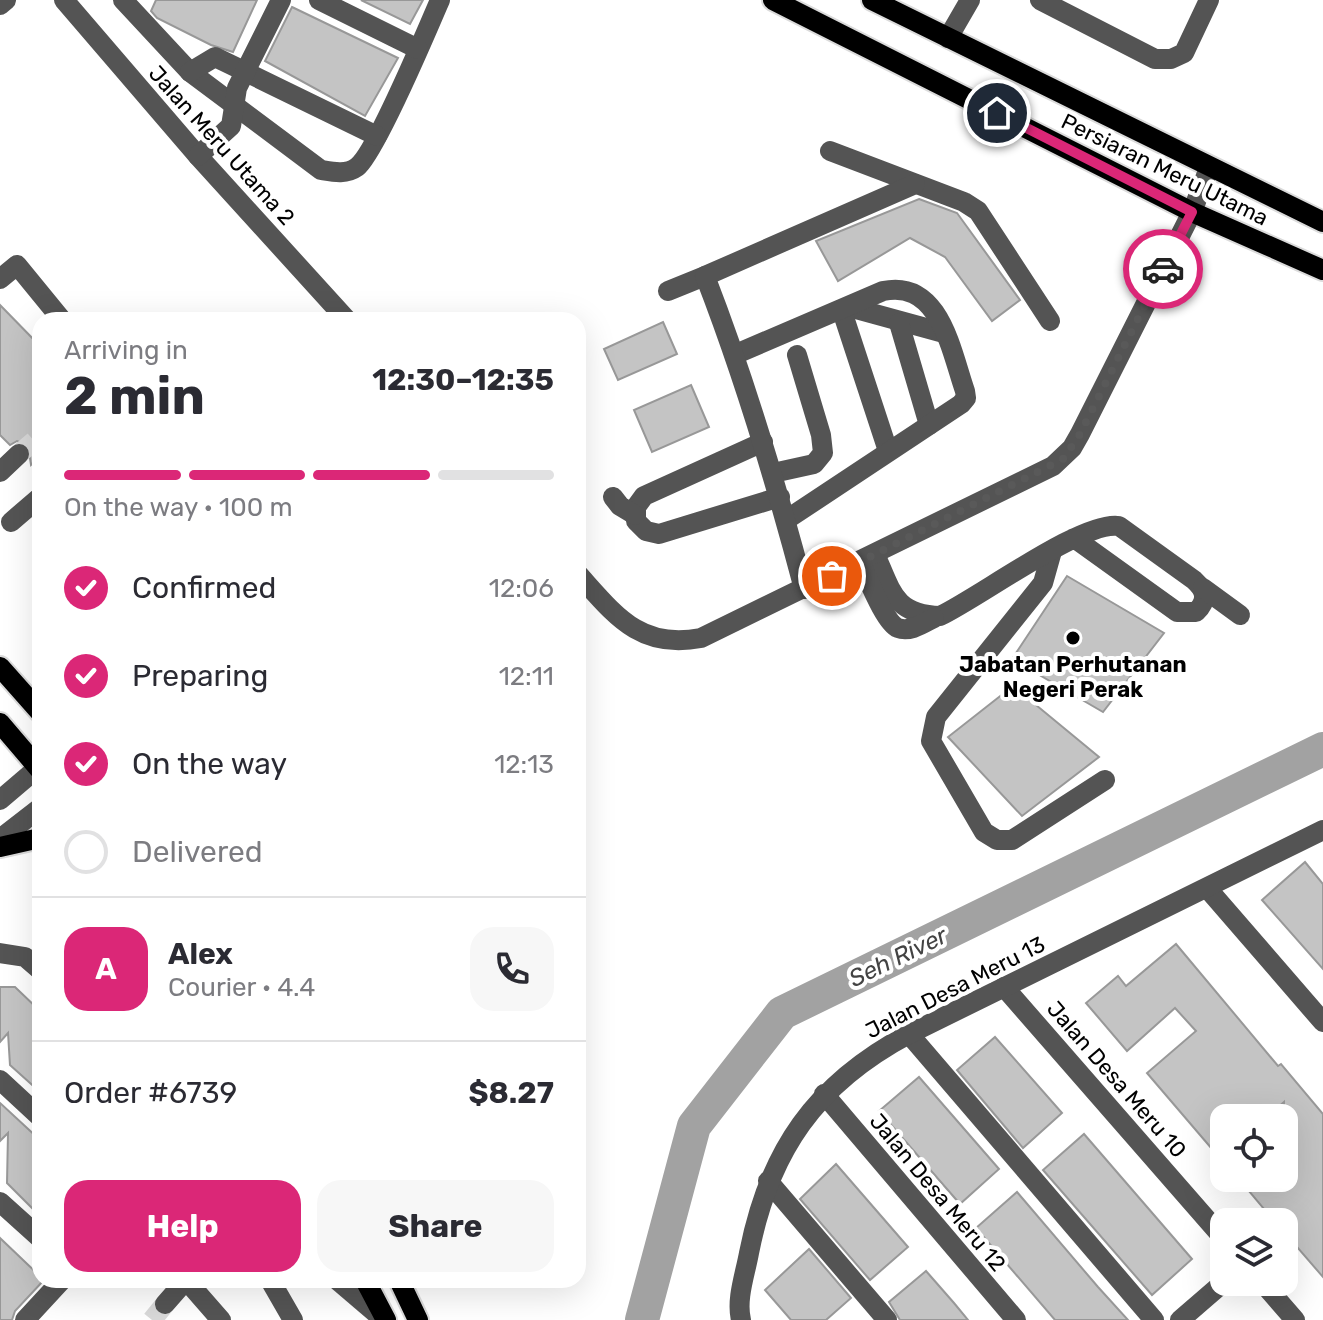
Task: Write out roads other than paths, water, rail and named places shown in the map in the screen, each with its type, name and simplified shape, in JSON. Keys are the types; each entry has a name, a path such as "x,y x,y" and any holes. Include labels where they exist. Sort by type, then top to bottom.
{"main road":[{"name":"Persiaran Meru Utama","path":"773,0 1192,212 1323,270"},
{"name":"Persiaran Meru Utama","path":"872,0 1323,222"},
{"path":"0,667 32,703"},
{"path":"0,723 32,760"},
{"path":"0,847 32,840"},
{"path":"369,1288 385,1320"},
{"path":"403,1288 418,1320"}],"street":[{"path":"0,5 6,0"},
{"name":"Jalan Meru Utama 2","path":"64,0 198,156 340,312"},
{"path":"123,0 190,72 321,170 344,173 359,166 377,136 440,0"},
{"path":"198,156 226,133 245,72 281,0"},
{"path":"319,0 418,49"},
{"path":"948,38 970,0"},
{"path":"1040,0 1155,59 1171,59 1184,53 1209,0"},
{"path":"190,72 212,57 377,136"},
{"path":"830,151 978,211 1050,321"},
{"path":"586,582 629,628 669,640 701,638 1063,459 1080,434 1192,212 1209,168"},
{"path":"668,291 915,184"},
{"path":"0,279 17,265 55,312"},
{"path":"705,276 736,354 780,497 804,589"},
{"path":"736,354 883,291 908,291 930,303 944,333 966,398 786,520"},
{"path":"846,309 944,333"},
{"path":"846,309 888,451"},
{"path":"899,323 929,425"},
{"path":"773,473 814,464 823,453 821,435 797,355"},
{"path":"635,515 644,496 763,442"},
{"path":"0,472 19,454"},
{"path":"613,497 620,506 635,515 639,526 651,534 659,534 780,497"},
{"path":"11,522 32,504"},
{"path":"868,558 890,621 899,628 911,629 940,616 1105,523 1119,526 1240,615"},
{"path":"1074,538 1177,612 1196,612 1206,596 1203,588"},
{"path":"1052,551 1043,583 936,717 931,741 984,832 997,840 1012,840 1105,780"},
{"path":"0,800 32,774"},
{"path":"0,839 32,814"},
{"name":"Jalan Desa Meru 13","path":"741,1320 739,1310 757,1212 768,1181 789,1139 824,1094 858,1066 909,1034 1207,888 1318,840"},
{"path":"1207,888 1323,1022"},
{"path":"0,953 25,957 32,963"},
{"name":"Jalan Desa Meru 10","path":"1004,987 1210,1223"},
{"path":"909,1034 1154,1320"},
{"path":"0,1080 32,1110"},
{"name":"Jalan Desa Meru 12","path":"824,1094 1016,1320"},
{"path":"768,1181 887,1320"},
{"path":"0,1202 32,1231"},
{"path":"25,1320 55,1288"},
{"path":"165,1304 179,1288"},
{"path":"193,1288 221,1320"},
{"path":"274,1288 290,1319"},
{"path":"347,1288 385,1320"},
{"path":"1180,1320 1210,1294"},
{"path":"1274,1296 1295,1320"}],"waterway":[{"name":"Seh River","path":"642,1320 694,1126 782,1013 1323,749"}],"tunnel":[{"path":"19,454 32,443"},
{"path":"152,1320 165,1304"}],"place":[{"name":"Jabatan Perhutanan Negeri Perak","path":"1073,638"}]}
